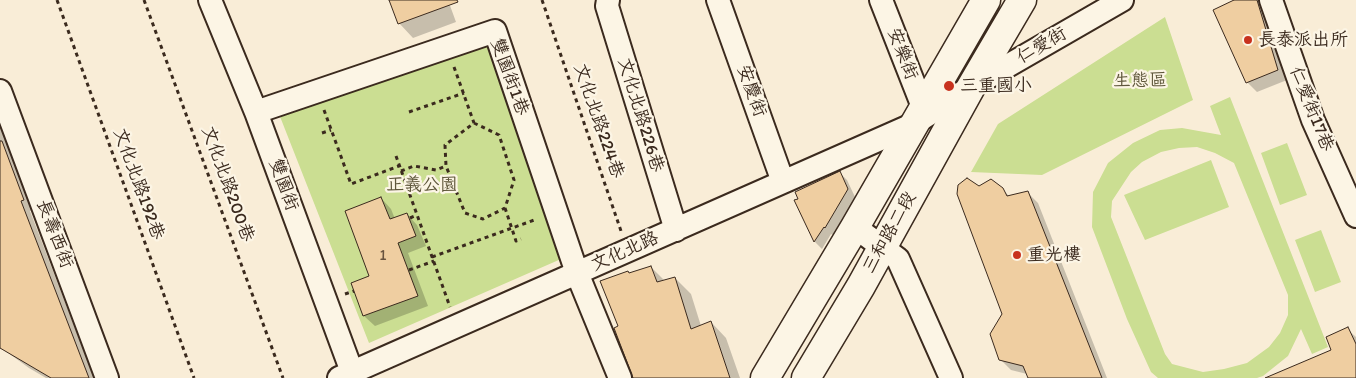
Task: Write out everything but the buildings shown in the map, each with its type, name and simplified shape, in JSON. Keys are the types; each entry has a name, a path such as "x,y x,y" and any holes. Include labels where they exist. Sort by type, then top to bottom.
{"main road":[{"name":"三和路二段","path":"765,378 986,0"},
{"name":"三和路二段","path":"806,378 861,286 971,87 1022,0"}],"street":[{"name":"雙園街","path":"210,0 256,112 345,375"},
{"name":"文化北路226巷","path":"608,0 607,6 676,230"},
{"name":"安慶街","path":"718,0 783,182"},
{"name":"安樂街","path":"881,0 918,116"},
{"name":"仁愛街","path":"918,116 1122,0"},
{"name":"仁愛街17巷","path":"1271,0 1313,120 1356,216"},
{"name":"雙園街1巷","path":"256,112 495,31 577,273 620,378"},
{"name":"長壽西街","path":"0,91 107,378"},
{"name":"文化北路","path":"345,375 386,369 457,326 783,182 918,116"},
{"path":"855,227 898,259 951,378"}],"path":[{"name":"文化北路192巷","path":"57,0 194,378"},
{"name":"文化北路200巷","path":"144,0 284,378"},
{"name":"文化北路224巷","path":"542,0 628,251"},
{"path":"447,48 474,123 499,135 514,180 505,208 516,241 522,239"},
{"path":"459,80 464,78"},
{"path":"318,92 351,184 399,166"},
{"path":"409,112 464,93"},
{"path":"474,123 445,145 446,166 464,213 483,218 505,208"},
{"path":"322,133 332,130"},
{"path":"396,156 457,326"},
{"path":"401,171 414,166 436,170 446,166"},
{"path":"409,270 556,212"},
{"path":"410,218 417,215"}],"green space":[{"name":"生態區","path":"1165,17 1193,100 1042,175 971,172 998,124"},
{"name":"正義公園","path":"487,45 561,259 369,343 279,114"},
{"path":"1230,97 1328,347 1312,354 1301,329 1288,356 1263,376 1257,378 1158,378 1151,372 1127,319 1092,227 1093,192 1108,163 1133,143 1160,130 1182,128 1221,135 1210,106","holes":["1197,147 1215,153 1234,163 1288,295 1288,315 1280,333 1269,347 1247,363 1203,372 1172,364 1165,354 1111,217 1112,201 1131,172 1142,162 1161,152 1179,148"]},
{"path":"1287,143 1307,195 1280,205 1261,153"},
{"path":"1211,160 1229,207 1145,240 1124,195"},
{"path":"1321,230 1341,282 1315,292 1295,240"}],"place":[{"name":"長泰派出所","path":"1248,40"},
{"name":"三重國小","path":"949,86"},
{"name":"重光樓","path":"1017,255"}]}
